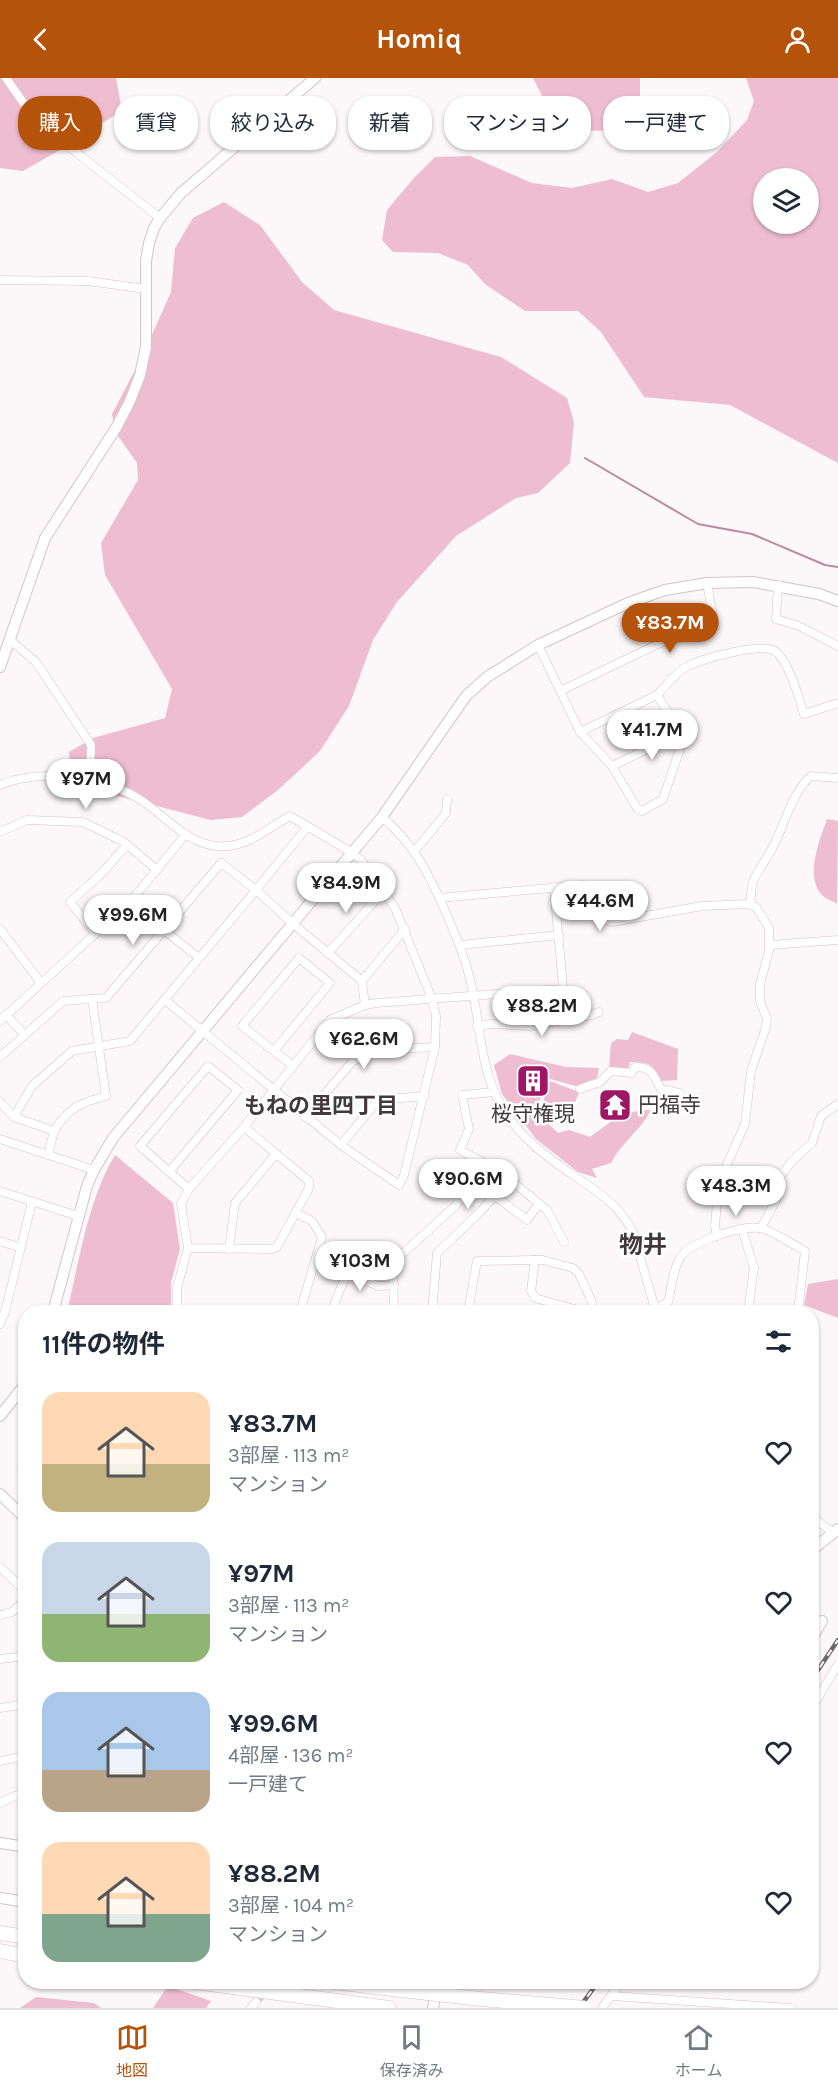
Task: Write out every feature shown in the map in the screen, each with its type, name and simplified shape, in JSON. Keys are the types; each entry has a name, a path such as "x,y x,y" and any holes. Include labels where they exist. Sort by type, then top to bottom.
{"highway":[{"path":"0,1933 18,1936"},
{"path":"0,1951 18,1954"},
{"path":"247,1989 389,2008"},
{"path":"392,1989 585,2008"}],"street":[{"path":"6,78 36,121 160,218"},
{"path":"0,667 45,538 116,428 140,375 146,347 149,243 160,218 181,193 315,78"},
{"path":"0,280 88,280 146,289"},
{"path":"55,1305 78,1216 93,1170 126,1120 382,817 466,696 487,677 538,645 628,603 665,590 707,583 753,582 819,594 838,601"},
{"path":"560,691 658,644 715,627 707,583"},
{"path":"778,585 776,619 799,626 838,646"},
{"path":"9,639 36,662 91,745 90,781"},
{"path":"538,645 580,732 612,766 636,808 642,811 663,799 684,737 657,695"},
{"path":"580,732 657,695 686,666 748,650 775,651 790,672 804,714 838,703"},
{"path":"612,766 681,733"},
{"path":"751,905 750,894 754,880 774,846 806,780 811,776 838,778"},
{"path":"0,785 14,779 37,777 62,777 90,781 112,787 141,800 186,834 201,841 228,846 257,836 290,816 351,852 360,860 395,908 432,999 436,1016 435,1047 404,1175 399,1185 341,1146 305,1118 165,1000"},
{"path":"414,852 446,813 447,799"},
{"path":"382,817 399,833 423,864 460,945 469,970 486,1072 511,1123 537,1149 606,1198 627,1220 633,1232 654,1305"},
{"path":"0,831 27,820 83,822 127,845 157,870"},
{"path":"14,1117 32,1086 72,1051 130,1041 308,826"},
{"path":"25,1035 3,1018 131,901 186,834"},
{"path":"95,933 70,902 101,874 127,845"},
{"path":"0,1057 63,1001 106,998 221,863 362,981 365,1005"},
{"path":"439,897 584,885 587,887 598,915 612,922 702,906 751,905 756,907 769,927 770,945 760,984 760,1002 767,1018 766,1028 751,1071 745,1124 725,1169 717,1202 715,1226 717,1236"},
{"path":"177,1305 177,1288 188,1248 181,1204 189,1189 244,1127 330,1020 365,1005 562,989 554,887"},
{"path":"328,953 384,891"},
{"path":"0,929 41,982"},
{"path":"362,981 405,929"},
{"path":"164,930 199,958"},
{"path":"460,945 559,935"},
{"path":"770,945 838,940"},
{"path":"274,1051 330,983 299,958 242,1026 274,1051 292,1065"},
{"path":"48,1155 54,1131 60,1121 80,1103 106,1096 92,999"},
{"path":"477,1026 490,1024 530,1026 599,1012"},
{"path":"305,1118 353,1061 379,1050 435,1047"},
{"path":"169,1172 238,1090 208,1066 140,1146 169,1172 189,1189"},
{"path":"580,1089 600,1082 611,1071 632,1073 635,1067 645,1067 651,1070 661,1089 679,1093"},
{"path":"494,1092 462,1095 469,1129 460,1150 507,1177 538,1205 547,1210 564,1242"},
{"path":"341,1146 378,1100 424,1096"},
{"path":"0,1102 14,1117 54,1131"},
{"path":"761,1228 776,1200 778,1179 813,1143 821,1116 838,1104"},
{"path":"188,1248 277,1247 311,1183 244,1127"},
{"path":"0,1139 93,1170"},
{"path":"229,1249 235,1203 276,1154"},
{"path":"394,1305 393,1271 400,1256 454,1207 488,1165"},
{"path":"0,1191 78,1216"},
{"path":"433,1305 437,1253 482,1211 493,1197 498,1198 527,1220 538,1205"},
{"path":"0,1324 32,1202"},
{"path":"296,1213 312,1221 322,1237 302,1305"},
{"path":"664,1305 668,1302 675,1269 681,1256 717,1236 742,1229 761,1228 805,1251 799,1305"},
{"path":"742,1229 754,1268 749,1305"},
{"path":"0,1241 21,1248"},
{"path":"535,1260 531,1291 535,1298 560,1305"},
{"path":"469,1305 477,1261 535,1260 573,1268 579,1274 592,1305"},
{"path":"334,1305 347,1273 378,1286 394,1285"},
{"path":"0,1416 18,1393"},
{"path":"0,1494 18,1511"},
{"path":"819,1521 835,1531 819,1544"},
{"path":"0,1567 18,1584"},
{"path":"0,1615 12,1612 18,1607"},
{"path":"819,1626 822,1621"},
{"path":"0,1659 18,1657"},
{"path":"819,1696 838,1664"},
{"path":"0,1708 18,1705"},
{"path":"0,1761 18,1758"},
{"path":"0,1803 18,1795"},
{"path":"0,1843 18,1846"},
{"path":"0,1898 18,1901"},
{"path":"434,2008 437,1989"},
{"path":"602,2008 616,1989"},
{"path":"612,1996 790,2008"}],"shaded area":[{"path":"0,78 116,78 119,96 114,96 114,116 102,123 102,96 18,96 18,150 60,150 23,171 0,168"},
{"path":"533,78 640,78 640,96 603,96 603,130 591,131 591,96 542,96"},
{"path":"746,78 838,78 838,463 730,405 644,397 601,332 578,311 525,311 485,284 468,265 438,253 393,252 382,240 387,210 435,157 470,156 532,183 572,188 612,179 648,192 678,183 719,150 729,150 729,139 747,120 754,101"},
{"path":"224,202 260,225 302,282 334,310 501,357 567,398 574,422 570,463 538,493 516,498 456,536 397,602 373,640 349,706 320,751 278,790 242,817 211,820 83,787 71,772 69,752 93,738 165,718 172,689 105,575 101,543 138,480 137,463 116,433 112,414 143,355 171,292 175,248 193,218"},
{"path":"827,819 838,821 837,904 821,894 814,877 815,857"},
{"path":"632,1032 678,1049 677,1080 660,1081 652,1067 642,1063 630,1062 628,1070 609,1069 611,1043 617,1039 628,1040"},
{"path":"510,1054 566,1067 599,1068 597,1078 576,1086 550,1079 538,1103 545,1121 558,1133 569,1130 590,1137 625,1115 651,1110 611,1163 592,1169 597,1178 578,1172 536,1139 502,1094 494,1065"},
{"path":"550,1081 579,1092 567,1123 552,1117 543,1102"},
{"path":"115,1155 173,1203 180,1249 171,1283 171,1305 69,1305 91,1211"},
{"path":"838,1279 838,1318 819,1311 819,1305 804,1305 808,1284"},
{"path":"166,1989 177,1989 211,2001 206,2008 153,2008"},
{"path":"36,1997 94,2003 101,2008 20,2008"}],"waterway":[{"path":"585,458 698,524 752,534 825,565 838,567"}],"tunnel":[{"path":"256,2002 267,1989"}],"railway":[{"path":"819,1668 838,1640"},
{"path":"579,2008 593,1989"}],"place":[{"name":"桜守権現","path":"533,1081"},
{"name":"円福寺","path":"615,1105"}],"district":[{"name":"もねの里四丁目","path":"321,1106"},
{"name":"物井","path":"643,1245"}]}
